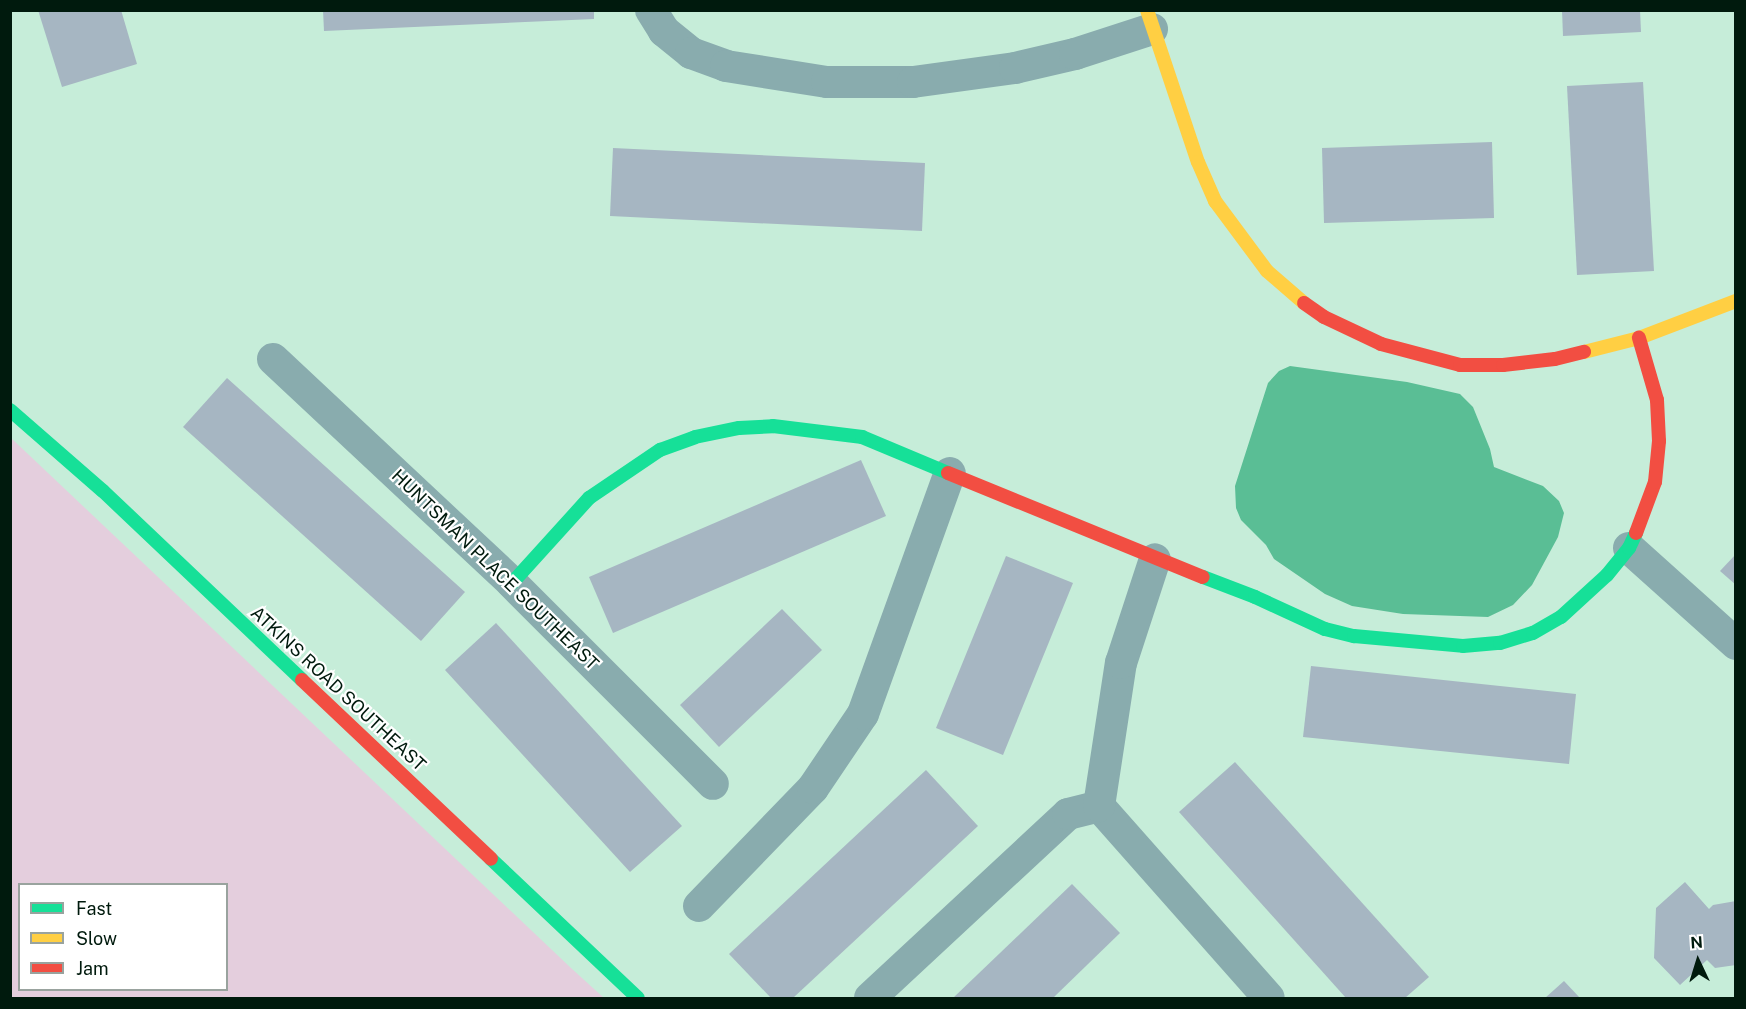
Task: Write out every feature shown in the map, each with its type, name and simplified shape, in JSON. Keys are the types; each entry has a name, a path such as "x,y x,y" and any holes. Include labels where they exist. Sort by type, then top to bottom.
{"street":[{"path":"657,21 691,53 726,66 827,82 869,84 913,82 1015,68 1075,54 1149,20 1198,162 1215,201 1267,271 1295,297 1324,316 1381,344 1460,365 1503,366 1555,359 1639,338 1736,301"},
{"path":"512,583 590,498 660,450 695,437 739,428 772,426 862,437 1155,559 1255,597 1325,629 1354,636 1463,646 1500,643 1533,633 1561,617 1607,575 1629,548 1642,521 1655,482 1659,441 1657,400 1639,338"},
{"name":"HUNTSMAN PLACE SOUTHEAST","path":"273,359 512,583 713,784"},
{"name":"ATKINS ROAD SOUTHEAST","path":"10,410 103,491 638,999"},
{"path":"699,906 813,788 863,714 950,473"},
{"path":"1629,548 1736,644"},
{"path":"1099,806 1121,663 1155,559"},
{"path":"870,999 1068,814 1099,806"},
{"path":"1099,806 1269,999"}],"shaded area":[{"path":"1290,366 1407,382 1460,394 1473,407 1490,449 1494,467 1543,486 1559,501 1564,513 1558,537 1532,585 1513,605 1488,617 1403,614 1352,606 1325,594 1274,559 1266,545 1241,520 1236,508 1235,486 1268,383 1279,371"},
{"path":"10,437 571,968 604,998 11,998"}],"building":[{"path":"38,10 121,10 137,64 62,87"},
{"path":"323,10 594,10 594,19 324,31"},
{"path":"1562,10 1640,10 1641,32 1563,36"},
{"path":"1643,82 1654,271 1577,275 1567,86"},
{"path":"1492,142 1494,218 1324,223 1322,148"},
{"path":"613,148 925,163 922,231 610,216"},
{"path":"227,378 465,592 421,641 183,427"},
{"path":"861,460 886,516 613,633 589,577"},
{"path":"1736,554 1736,585 1720,571"},
{"path":"1006,556 1073,583 1003,755 936,728"},
{"path":"782,609 822,650 719,747 680,705"},
{"path":"496,623 682,826 630,872 445,670"},
{"path":"1311,666 1576,694 1569,764 1303,737"},
{"path":"1235,762 1429,977 1405,998 1346,998 1179,812"},
{"path":"926,770 978,826 793,998 771,998 729,954"},
{"path":"1685,882 1709,909 1713,905 1736,901 1736,965 1715,968 1707,960 1680,985 1654,958 1656,908"},
{"path":"1072,884 1120,933 1053,998 953,998"},
{"path":"1564,981 1580,998 1545,998"}],"traffic: fast":[{"path":"10,410 103,491 302,680"},
{"path":"512,583 589,498 660,450 695,437 739,428 773,426 862,437 948,473"},
{"path":"1203,577 1255,597 1325,629 1354,636 1463,646 1500,643 1533,633 1561,617 1607,575 1629,548 1636,533"},
{"path":"491,859 638,998"}],"traffic: slow":[{"path":"1147,10 1198,162 1215,201 1267,271 1304,303"},
{"path":"1584,352 1639,338 1736,301"}],"traffic: jam":[{"path":"1304,303 1324,317 1381,344 1460,365 1503,365 1555,359 1584,352"},
{"path":"1636,533 1655,482 1659,441 1657,400 1639,338"},
{"path":"948,473 1203,577"},
{"path":"302,680 491,859"}]}
